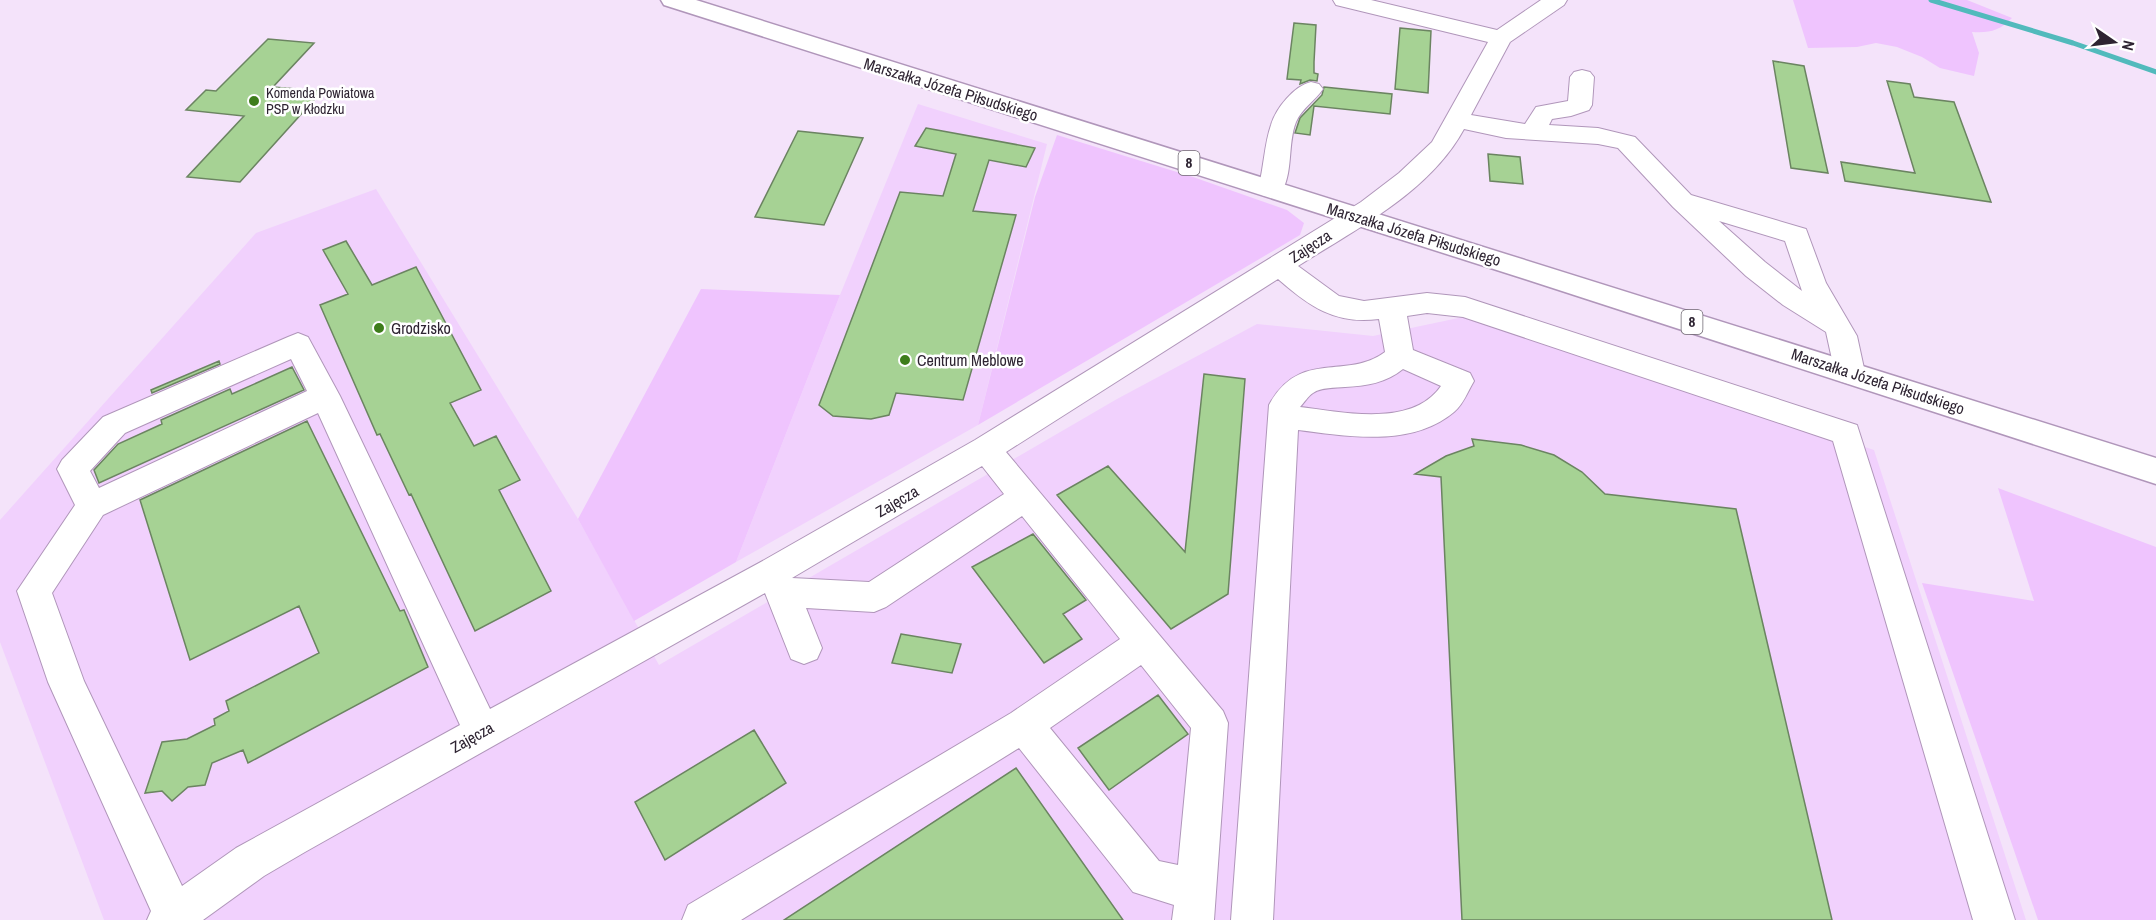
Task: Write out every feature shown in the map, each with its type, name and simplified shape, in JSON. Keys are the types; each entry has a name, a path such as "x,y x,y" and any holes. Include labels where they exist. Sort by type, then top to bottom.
{"highway":[{"name":"Marszałka Józefa Piłsudskiego","path":"672,0 2156,471"}],"street":[{"path":"1344,0 1501,38"},
{"name":"Zajęcza","path":"171,918 258,857 482,731 777,583 1356,216 1407,179 1442,146 1501,38 1556,0"},
{"path":"1535,132 1539,118 1545,112 1571,109 1580,105 1582,77"},
{"path":"1271,189 1277,168 1282,124 1290,109 1311,89"},
{"path":"1456,120 1506,130 1598,136 1626,142 1740,258 1808,309 1836,325"},
{"path":"1682,201 1797,235 1812,283 1843,336 1850,373"},
{"path":"1280,266 1331,305 1364,311 1427,303 1465,307 1846,433 1994,920"},
{"path":"1391,309 1400,356"},
{"path":"92,506 73,470 114,425 298,344 325,396 482,731"},
{"path":"1252,920 1284,405 1302,385 1327,377 1362,375 1382,370 1400,356"},
{"path":"1283,417 1383,425 1420,419 1445,403 1459,381 1400,356"},
{"path":"171,918 136,828 92,742 44,631 34,591 92,506 325,396"},
{"path":"986,449 1210,723 1195,905 1147,878 1024,724"},
{"path":"777,583 874,597 1026,496"},
{"path":"777,583 804,648"},
{"path":"703,920 1024,724 1144,643"}],"shaded area":[{"path":"1793,0 1967,0 2012,18 1994,30 1972,32 1979,53 1974,76 1940,68 1922,57 1897,47 1876,43 1857,47 1808,48"},
{"name":"Centrum Meblowe","path":"918,104 1047,144 978,425 736,562 840,295"},
{"path":"1057,135 1193,177 1287,210 1304,223 1300,235 978,425 1035,197"},
{"path":"376,189 578,519 659,665 1117,399 1257,324 1373,336 1468,316 1874,450 2026,920 104,920 0,642 0,520 256,233"},
{"path":"701,289 840,295 736,562 634,621 578,519"},
{"path":"1998,488 2156,547 2156,920 2038,920 1922,583 2034,601"}],"building":[{"path":"1294,23 1316,25 1314,73 1318,74 1317,81 1310,80 1300,84 1301,80 1287,79"},
{"path":"1400,28 1431,31 1428,93 1395,89"},
{"name":"Komenda Powiatowa PSP w Kłodzku","path":"268,39 314,43 273,87 322,91 240,182 187,177 244,116 186,110 206,90 216,91"},
{"path":"1773,61 1804,66 1828,173 1791,168"},
{"path":"1887,81 1910,84 1914,97 1954,102 1991,202 1845,181 1841,162 1915,173"},
{"path":"1324,87 1392,94 1390,114 1314,106 1310,135 1295,133 1300,118 1322,95"},
{"path":"926,128 1035,148 1026,167 989,160 973,211 1016,215 963,400 896,393 889,415 871,419 833,416 819,405 900,192 943,196 956,154 915,146"},
{"path":"798,131 863,138 824,225 755,217"},
{"path":"1488,154 1520,157 1523,184 1490,181"},
{"path":"346,241 372,285 416,267 481,390 450,403 474,446 496,436 520,480 499,490 551,591 475,631 411,494 409,495 380,434 377,435 320,305 348,294 323,250"},
{"path":"219,361 220,364 152,393 151,390"},
{"path":"292,367 304,390 99,483 94,470 118,444 162,424 161,420 230,389 232,394"},
{"path":"1204,374 1245,379 1228,594 1171,629 1057,495 1108,466 1185,552"},
{"path":"307,421 400,611 404,610 428,667 248,763 243,750 212,763 205,785 188,787 172,801 162,791 145,793 162,742 187,739 215,725 214,719 229,711 226,701 319,653 299,606 190,660 140,500"},
{"path":"1472,439 1521,445 1554,455 1582,472 1605,494 1736,509 1832,920 1462,920 1441,477 1415,474 1446,456 1474,446"},
{"path":"1033,534 1086,600 1063,614 1082,639 1044,663 972,567"},
{"path":"901,634 961,644 952,673 892,663"},
{"path":"1158,695 1188,734 1109,790 1078,748"},
{"path":"754,730 786,783 665,860 635,802"},
{"path":"1016,768 1123,920 784,920"}],"waterway":[{"path":"1931,0 2073,43 2156,72"}],"place":[{"name":"Komenda Powiatowa PSP w Kłodzku","path":"254,101"},
{"name":"Grodzisko","path":"379,328"},
{"name":"Centrum Meblowe","path":"905,360"}]}
